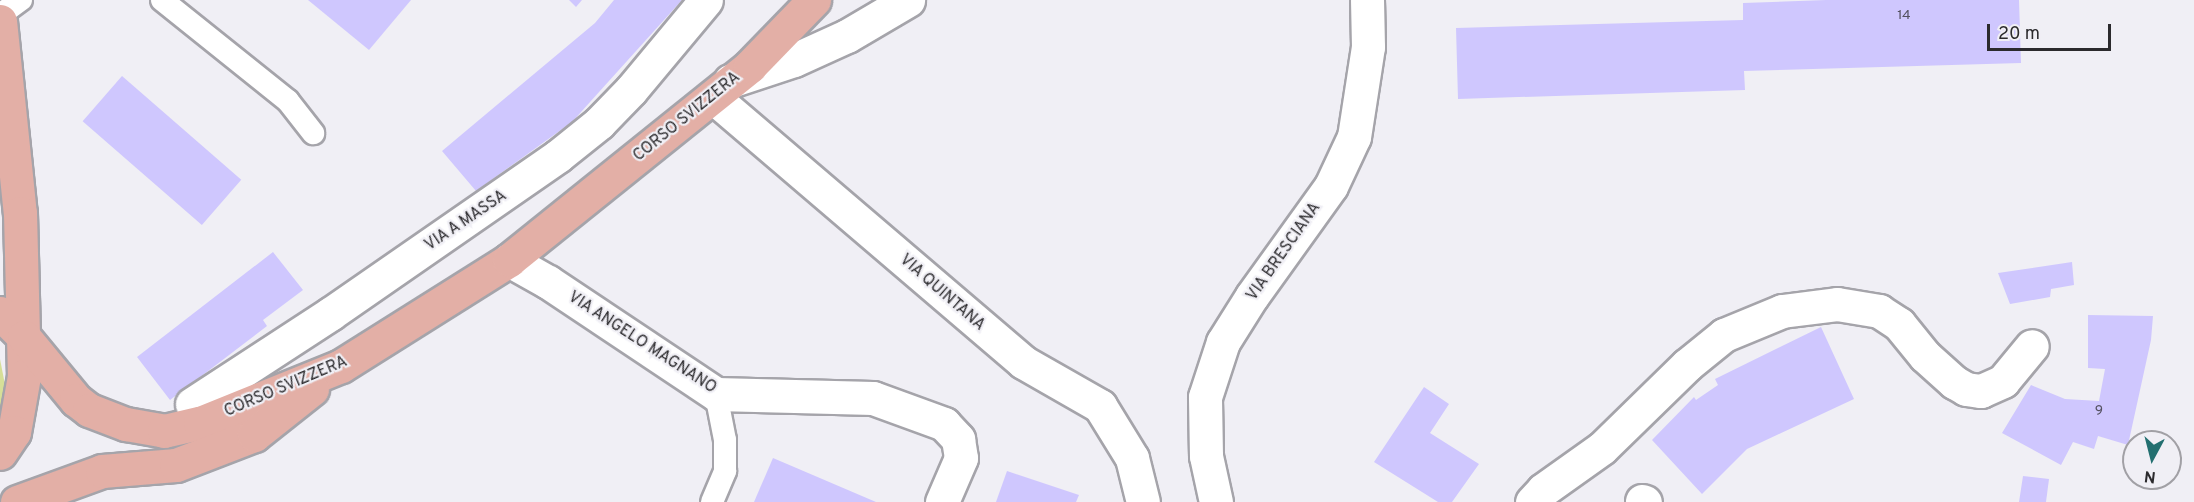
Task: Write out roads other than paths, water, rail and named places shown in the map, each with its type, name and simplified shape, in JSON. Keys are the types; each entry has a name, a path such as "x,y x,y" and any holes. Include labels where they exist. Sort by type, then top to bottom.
{"main road":[{"name":"CORSO SVIZZERA","path":"0,313 24,337 76,400 89,410 126,424 164,431 200,423 341,366 509,260 750,66 814,0"},
{"path":"0,21 20,213 24,337 24,376 20,407 14,432 0,453"},
{"path":"17,502 102,471 176,465 254,435 341,366"}],"street":[{"name":"VIA A MASSA","path":"192,404 506,195 566,150 599,123 631,90 706,0"},
{"path":"722,89 848,36 908,0"},
{"name":"VIA BRESCIANA","path":"1216,502 1206,456 1205,397 1223,342 1330,186 1354,137 1367,55 1367,0"},
{"name":"VIA QUINTANA","path":"722,89 1023,362 1100,406 1132,458 1143,502"},
{"name":"VIA ANGELO MAGNANO","path":"509,260 548,282 716,394 873,398 944,424 952,430 961,448 961,458 942,502"},
{"path":"1532,502 1543,490 1602,448 1687,365 1724,335 1782,311 1837,304 1879,311 1899,324 1925,356 1954,382 1966,388 1981,391 2003,381 2032,346"}],"lane":[{"path":"0,15 21,0"},
{"path":"162,0 288,101 313,133"},
{"path":"712,502 725,471 725,440 716,394"}]}
